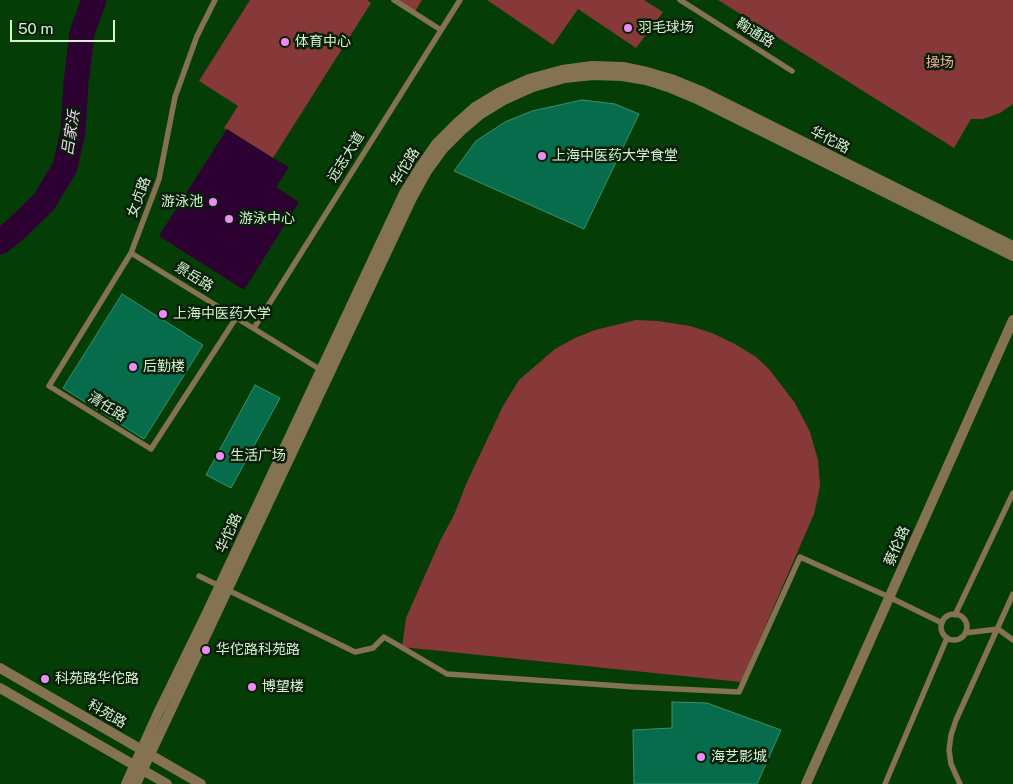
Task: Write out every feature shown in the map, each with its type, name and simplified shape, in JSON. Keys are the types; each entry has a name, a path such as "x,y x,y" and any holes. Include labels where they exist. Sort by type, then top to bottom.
{"street":[{"name":"华佗路","path":"223,588 321,370 404,194 436,144 475,107 500,92 529,80 562,70 592,66 623,68 671,79 703,92 1013,246"},
{"name":"华佗路","path":"136,784 139,768 146,752 223,588 412,198 427,171 443,150 481,114 504,100 533,87 565,78 593,75 622,76 646,80 700,100 1013,256"},
{"name":"蔡伦路","path":"806,784 1013,320"},
{"name":"科苑路","path":"0,668 201,784"},
{"path":"0,688 167,784"},
{"name":"华佗路","path":"126,784 139,768"}],"lane":[{"name":"女贞路","path":"49,386 131,253 159,179 175,97 197,36 215,0"},
{"path":"394,0 441,30"},
{"name":"远志大道","path":"254,328 460,0"},
{"name":"鞠通路","path":"680,0 792,71"},
{"name":"景岳路","path":"131,253 321,370"},
{"name":"清任路","path":"49,386 151,449 236,318"},
{"path":"955,615 1013,493"},
{"path":"199,576 355,652 373,648 384,637 447,674 635,687 739,692 800,557 942,623"},
{"path":"960,784 951,764 949,750 951,735 1013,594"},
{"path":"955,615 963,618 967,630 960,639 951,640 942,632 941,628 942,623 947,617 955,615"},
{"path":"965,633 998,629 1013,640"},
{"path":"885,784 947,638"}],"green space":[{"name":"体育中心","path":"250,0 367,0 371,3 273,158 224,128 238,106 199,81"},
{"path":"394,0 422,0 414,13"},
{"name":"羽毛球场","path":"487,0 644,0 663,12 636,48 578,9 553,45"},
{"name":"操场","path":"718,0 1013,0 1013,104 1000,113 983,119 971,119 954,148"},
{"path":"636,320 690,326 712,333 756,357 769,369 795,403 810,432 818,460 820,486 814,514 741,682 402,647 406,618 503,406 519,380 555,349 575,338 595,330"}],"shaded area":[{"name":"游泳中心","path":"227,129 289,167 276,187 299,202 244,290 159,236"}],"building":[{"name":"上海中医药大学食堂","path":"582,100 615,104 639,114 584,229 454,171 476,141 505,122 532,111"},
{"name":"后勤楼","path":"122,294 203,345 144,439 63,388"},
{"path":"255,385 280,398 231,488 206,475"},
{"name":"海艺影城","path":"672,702 707,703 781,730 757,784 634,784 633,730 672,728"}],"waterway":[{"name":"吕家浜","path":"0,242 44,202 65,167 73,131 82,33 94,0"}],"place":[{"name":"羽毛球场","path":"628,28"},
{"name":"体育中心","path":"285,42"},
{"name":"上海中医药大学食堂","path":"542,156"},
{"name":"游泳池","path":"213,202"},
{"name":"游泳中心","path":"229,219"},
{"name":"上海中医药大学","path":"163,314"},
{"name":"后勤楼","path":"133,367"},
{"name":"生活广场","path":"220,456"},
{"name":"华佗路科苑路","path":"206,650"},
{"name":"科苑路华佗路","path":"45,679"},
{"name":"博望楼","path":"252,687"},
{"name":"海艺影城","path":"701,757"}]}
